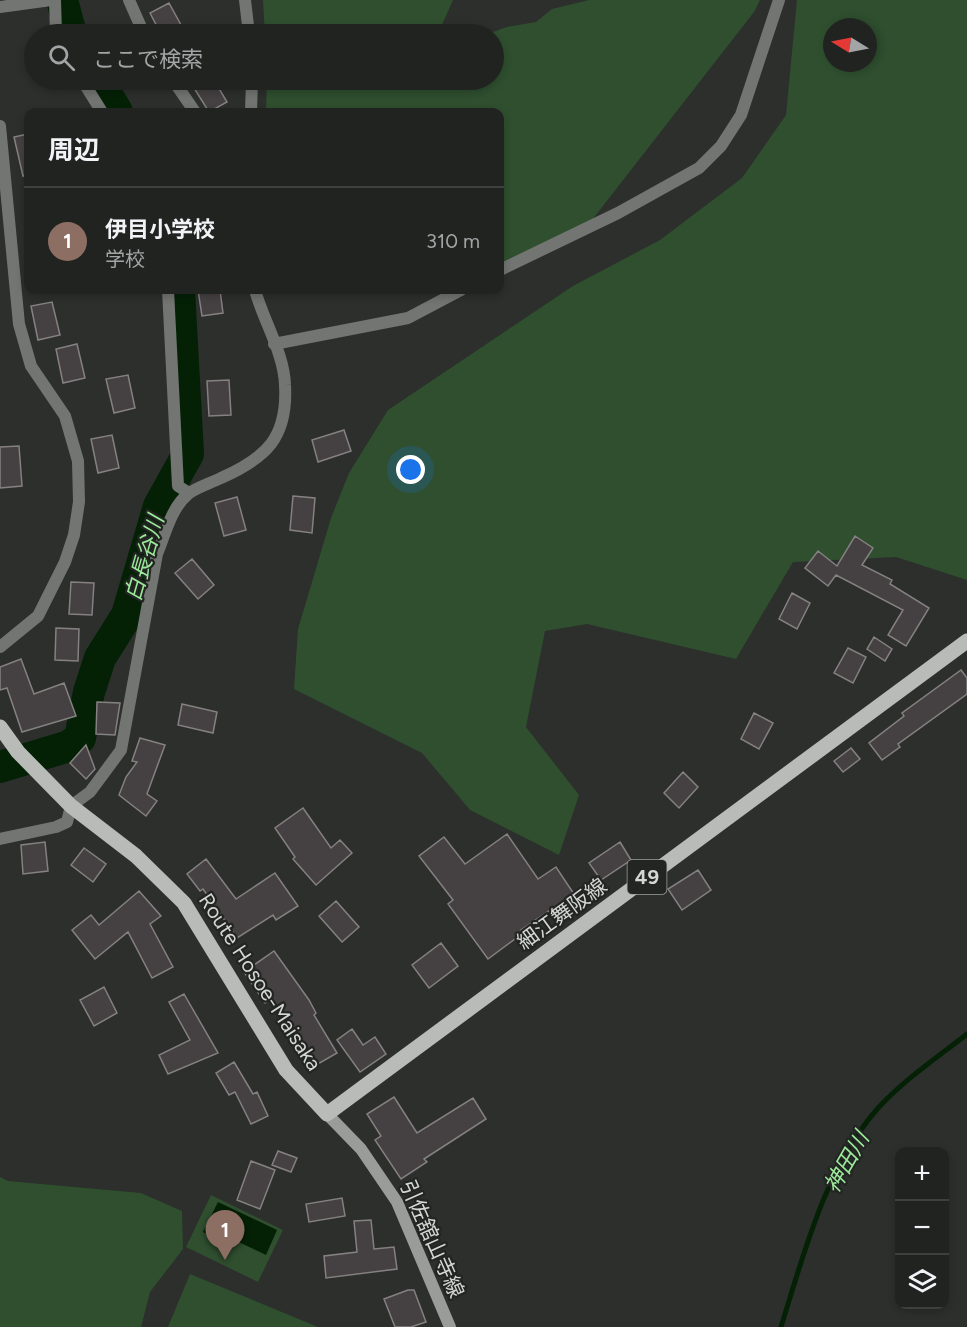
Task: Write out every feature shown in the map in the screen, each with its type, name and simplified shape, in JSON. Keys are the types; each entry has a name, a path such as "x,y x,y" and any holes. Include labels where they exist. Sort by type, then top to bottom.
{"main road":[{"name":"細江舞阪線","path":"327,1114 967,641"},
{"name":"Route Hosoe-Maisaka","path":"0,727 18,752 71,806 136,856 184,903 286,1070 327,1114"},
{"name":"引佐舘山寺線","path":"327,1114 362,1149 397,1202 450,1327"}],"street":[{"path":"0,7 53,0 55,24"},
{"path":"129,0 140,24"},
{"path":"245,0 248,24"},
{"path":"504,268 618,213 699,168 721,146 741,115 778,0"},
{"path":"88,90 100,108"},
{"path":"180,90 192,108"},
{"path":"251,108 252,90"},
{"path":"0,126 19,324 31,366 65,416 78,461 79,502 74,535 65,562 38,616 0,647"},
{"path":"168,294 178,486 189,494"},
{"path":"0,839 56,827 67,822 71,806 90,792 121,750 157,555 179,504 189,494 247,466 269,449 280,428 285,405 285,383 256,294"},
{"path":"274,344 408,318 453,294"}],"shaded area":[{"path":"263,0 453,0 442,24 264,24"},
{"path":"589,0 760,0 754,12 592,220 504,266 504,108 266,108 267,90 504,90 504,28 536,22 552,9"},
{"path":"797,0 967,0 967,580 896,557 793,562 736,659 587,624 545,631 526,727 579,795 559,855 470,810 422,753 294,689 298,629 331,518 349,473 388,410 573,286 660,240 742,178 786,115"},
{"path":"0,1177 8,1181 141,1193 182,1211 183,1249 150,1292 141,1327 0,1327"},
{"path":"211,1195 283,1230 258,1282 186,1247"},
{"path":"218,1202 277,1230 266,1255 218,1232 215,1238 203,1232"},
{"path":"190,1274 318,1327 168,1327"}],"building":[{"path":"169,3 181,24 156,24 150,13"},
{"path":"195,90 220,90 227,102 216,108 206,108"},
{"path":"24,135 24,176 23,176 14,137"},
{"path":"199,294 221,294 223,313 202,316"},
{"path":"52,302 60,335 38,340 31,306"},
{"path":"77,344 85,378 63,383 56,349"},
{"path":"128,375 135,408 114,413 106,379"},
{"path":"229,380 231,415 209,416 207,381"},
{"path":"344,430 351,451 318,462 312,440"},
{"path":"112,435 119,468 98,473 91,439"},
{"path":"19,446 22,486 0,488 0,447"},
{"path":"293,496 315,498 312,533 290,530"},
{"path":"237,497 246,530 224,536 215,503"},
{"path":"855,536 873,548 862,565 892,580 890,584 929,608 906,646 888,635 903,610 836,575 828,586 805,568 818,551 837,566"},
{"path":"192,559 214,585 198,599 175,573"},
{"path":"71,582 94,583 92,615 69,614"},
{"path":"792,593 810,603 797,629 779,619"},
{"path":"56,628 79,629 78,661 55,660"},
{"path":"874,637 892,649 885,661 867,649"},
{"path":"848,648 866,657 853,683 834,673"},
{"path":"21,659 34,694 64,683 76,716 22,732 7,688 0,690 0,667"},
{"path":"961,670 967,678 967,694 898,744 900,747 882,760 869,743 904,716 902,713"},
{"path":"97,702 120,703 115,735 96,734"},
{"path":"182,704 217,712 213,733 178,725"},
{"path":"754,713 773,723 759,749 741,739"},
{"path":"140,738 165,745 147,794 157,801 146,816 119,795 126,777 137,762 132,761"},
{"path":"86,745 95,769 86,779 70,763"},
{"path":"851,748 860,759 843,772 834,761"},
{"path":"683,772 698,787 679,808 664,793"},
{"path":"303,808 331,848 340,840 352,853 316,885 293,859 295,857 275,828"},
{"path":"507,834 538,879 556,867 574,894 521,930 523,933 488,959 448,904 453,900 419,856 444,837 465,864"},
{"path":"45,842 48,871 23,874 21,845"},
{"path":"620,842 631,860 601,880 589,863"},
{"path":"84,848 106,864 93,882 71,865"},
{"path":"206,859 236,899 275,873 298,906 276,920 273,915 237,938 203,889 200,891 187,874"},
{"path":"698,870 711,890 682,910 668,889"},
{"path":"139,891 161,916 150,924 173,967 152,978 128,932 95,959 72,930 91,915 99,925"},
{"path":"336,901 359,927 342,942 319,916"},
{"path":"441,943 458,966 429,988 412,965"},
{"path":"274,951 309,1000 316,1013 314,1015 337,1053 311,1068 271,999 265,1003 244,972"},
{"path":"104,987 117,1013 94,1026 80,1000"},
{"path":"184,994 218,1053 168,1074 159,1055 190,1040 169,1002"},
{"path":"352,1029 363,1045 375,1037 386,1054 360,1072 337,1040"},
{"path":"234,1062 253,1094 257,1092 268,1116 251,1124 235,1092 229,1095 216,1073"},
{"path":"394,1097 417,1133 473,1098 486,1119 424,1159 427,1162 401,1179 375,1140 381,1136 367,1114"},
{"path":"278,1151 297,1158 291,1172 272,1165"},
{"path":"251,1161 275,1170 260,1209 237,1200"},
{"path":"342,1198 345,1216 309,1222 306,1204"},
{"path":"371,1220 374,1249 394,1247 397,1269 326,1278 324,1256 357,1252 354,1221"},
{"path":"414,1290 426,1322 411,1327 395,1327 384,1299"}],"waterway":[{"name":"白長谷川","path":"62,0 68,24"},
{"name":"白長谷川","path":"104,90 115,108"},
{"name":"白長谷川","path":"0,767 69,746 80,738 89,692 100,658 127,615 159,506 188,454 179,294"},
{"name":"神田川","path":"781,1327 819,1211 831,1183 861,1130 879,1107 900,1087 967,1034"}],"place":[{"name":"伊目小学校","path":"225,1260"}]}
